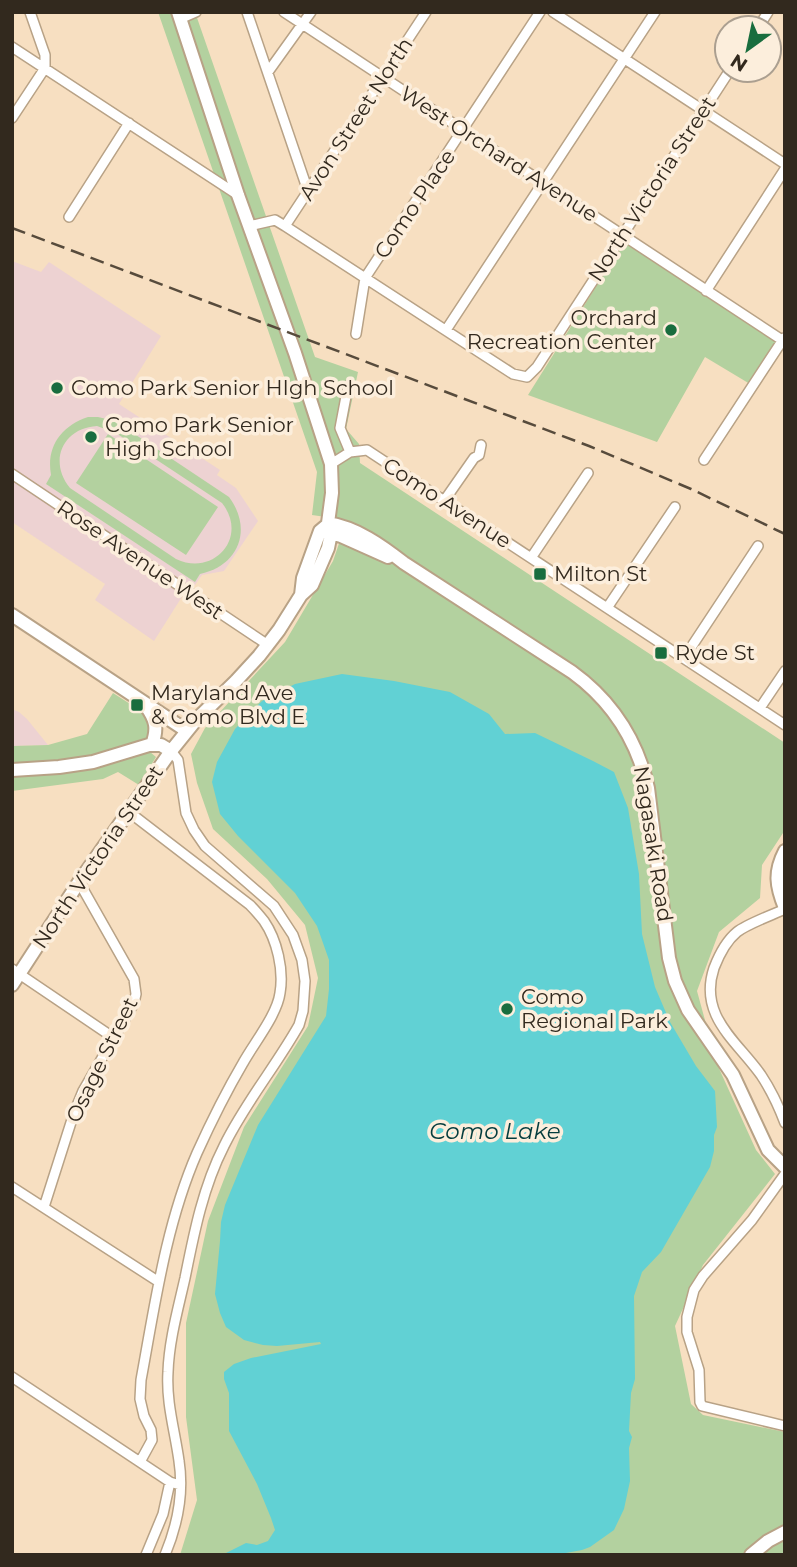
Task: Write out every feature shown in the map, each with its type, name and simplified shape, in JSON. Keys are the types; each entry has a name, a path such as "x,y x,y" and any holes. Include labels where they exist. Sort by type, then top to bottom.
{"street":[{"path":"12,118 45,68 45,55 30,12"},
{"path":"196,12 179,16 331,464 332,493 327,529 303,578 301,595"},
{"path":"247,12 308,191"},
{"name":"West Orchard Avenue","path":"284,12 784,340"},
{"path":"268,72 311,12"},
{"name":"Avon Street North","path":"285,226 426,12"},
{"name":"Como Place","path":"356,334 365,278 540,12"},
{"path":"554,12 785,166 706,291"},
{"path":"249,226 275,220 446,330 655,12"},
{"path":"12,47 238,194"},
{"name":"North Victoria Street","path":"446,330 513,374 527,377 537,367 721,84"},
{"path":"68,217 129,123"},
{"path":"704,460 784,340"},
{"path":"331,464 350,452 340,429 348,386"},
{"path":"444,501 474,458 479,455 481,445"},
{"name":"Como Avenue","path":"350,452 367,450 785,724"},
{"path":"531,558 588,473"},
{"name":"Rose Avenue West","path":"12,474 268,645"},
{"path":"607,608 675,507"},
{"path":"327,529 345,526 386,548 404,563"},
{"path":"327,529 404,563"},
{"name":"North Victoria Street","path":"14,976 171,751 268,645 301,595 312,585 328,548 327,529"},
{"path":"323,559 340,545 363,546"},
{"path":"684,658 758,546"},
{"name":"Nagasaki Road","path":"404,563 583,680 605,701 629,735 641,760 648,788 669,958 675,981 688,1010 733,1075 768,1150 785,1167"},
{"path":"12,615 187,731"},
{"path":"760,708 785,671"},
{"path":"144,702 156,723 152,745"},
{"path":"12,770 93,762 152,745 161,745 171,751 178,760 186,813 194,830 205,846 266,898 282,916 298,946 305,981 299,1025 223,1147 209,1179 197,1220 172,1338 168,1373 170,1412 179,1459 180,1485 177,1523 165,1555"},
{"path":"129,812 250,905 266,923 275,944 281,970 280,994 269,1021 242,1063 196,1156 177,1211 159,1282 141,1380 139,1399 152,1440 140,1462"},
{"path":"785,851 776,879 785,908 748,925 732,936 719,954 715,965 710,997 716,1016 727,1034 763,1077 785,1124"},
{"name":"Osage Street","path":"44,1207 74,1112 83,1091 134,1003 136,986 79,882"},
{"path":"14,976 114,1038"},
{"path":"785,1174 694,1290 687,1318 687,1332 699,1370 702,1406 785,1426"},
{"path":"12,1187 159,1282"},
{"path":"12,1377 170,1482 180,1485"},
{"path":"146,1555 163,1514 170,1482"},
{"path":"751,1555 785,1532"}],"shaded area":[{"name":"Como Park Senior High School","path":"12,261 41,272 49,262 161,336 119,404 220,470 217,475 236,488 258,521 224,571 202,575 195,585 185,592 154,641 95,600 105,584 12,522"},
{"path":"12,709 27,719 48,745 12,746"}],"green space":[{"name":"Como Lake","path":"158,12 195,12 315,357 358,372 346,429 359,444 360,463 785,743 785,830 762,865 760,898 719,932 697,991 717,1064 756,1150 775,1174 703,1265 675,1326 691,1404 703,1415 785,1432 785,1555 180,1555 197,1500 186,1417 186,1323 208,1221 244,1127 308,1026 318,978 305,925 267,879 213,829 197,783 191,754 205,728 285,642 333,561 347,520 312,515 317,472"},
{"path":"624,242 777,342 750,384 705,357 657,442 528,395"},
{"path":"98,417 115,421 229,497 240,521 241,533 233,555 213,570 200,574 195,582 46,484 51,475 51,455 57,439 78,421","holes":["97,426 116,433 222,503 232,529 223,550 214,558 203,563 176,559 70,488 60,467 62,448 68,439 85,428"]},
{"path":"108,434 218,507 186,555 76,483"},
{"path":"113,693 149,716 150,752 156,757 139,785 118,772 103,779 12,791 12,746 48,745 87,734"}],"water":[{"name":"Como Lake","path":"342,674 450,692 489,714 505,734 535,733 614,772 628,808 639,874 642,934 655,987 670,1022 696,1066 715,1091 717,1127 710,1167 661,1252 642,1272 634,1296 635,1379 631,1393 629,1431 632,1437 629,1448 630,1481 624,1509 614,1530 582,1550 555,1555 222,1555 246,1543 257,1545 268,1541 275,1530 257,1484 229,1431 229,1393 224,1372 234,1364 251,1358 321,1344 277,1346 244,1340 226,1327 215,1294 225,1205 258,1125 326,1016 329,960 317,926 295,893 220,814 212,782 217,762 235,729 262,701 295,684"}],"railway":[{"path":"12,228 589,446 691,489 785,534"}],"place":[{"name":"Orchard Recreation Center","path":"671,330"},
{"name":"Como Park Senior HIgh School","path":"57,388"},
{"name":"Como Park Senior High School","path":"91,437"},
{"name":"Milton St","path":"540,574"},
{"name":"Ryde St","path":"661,653"},
{"name":"Maryland Ave & Como Blvd E","path":"137,705"},
{"name":"Como Regional Park","path":"507,1009"}]}
